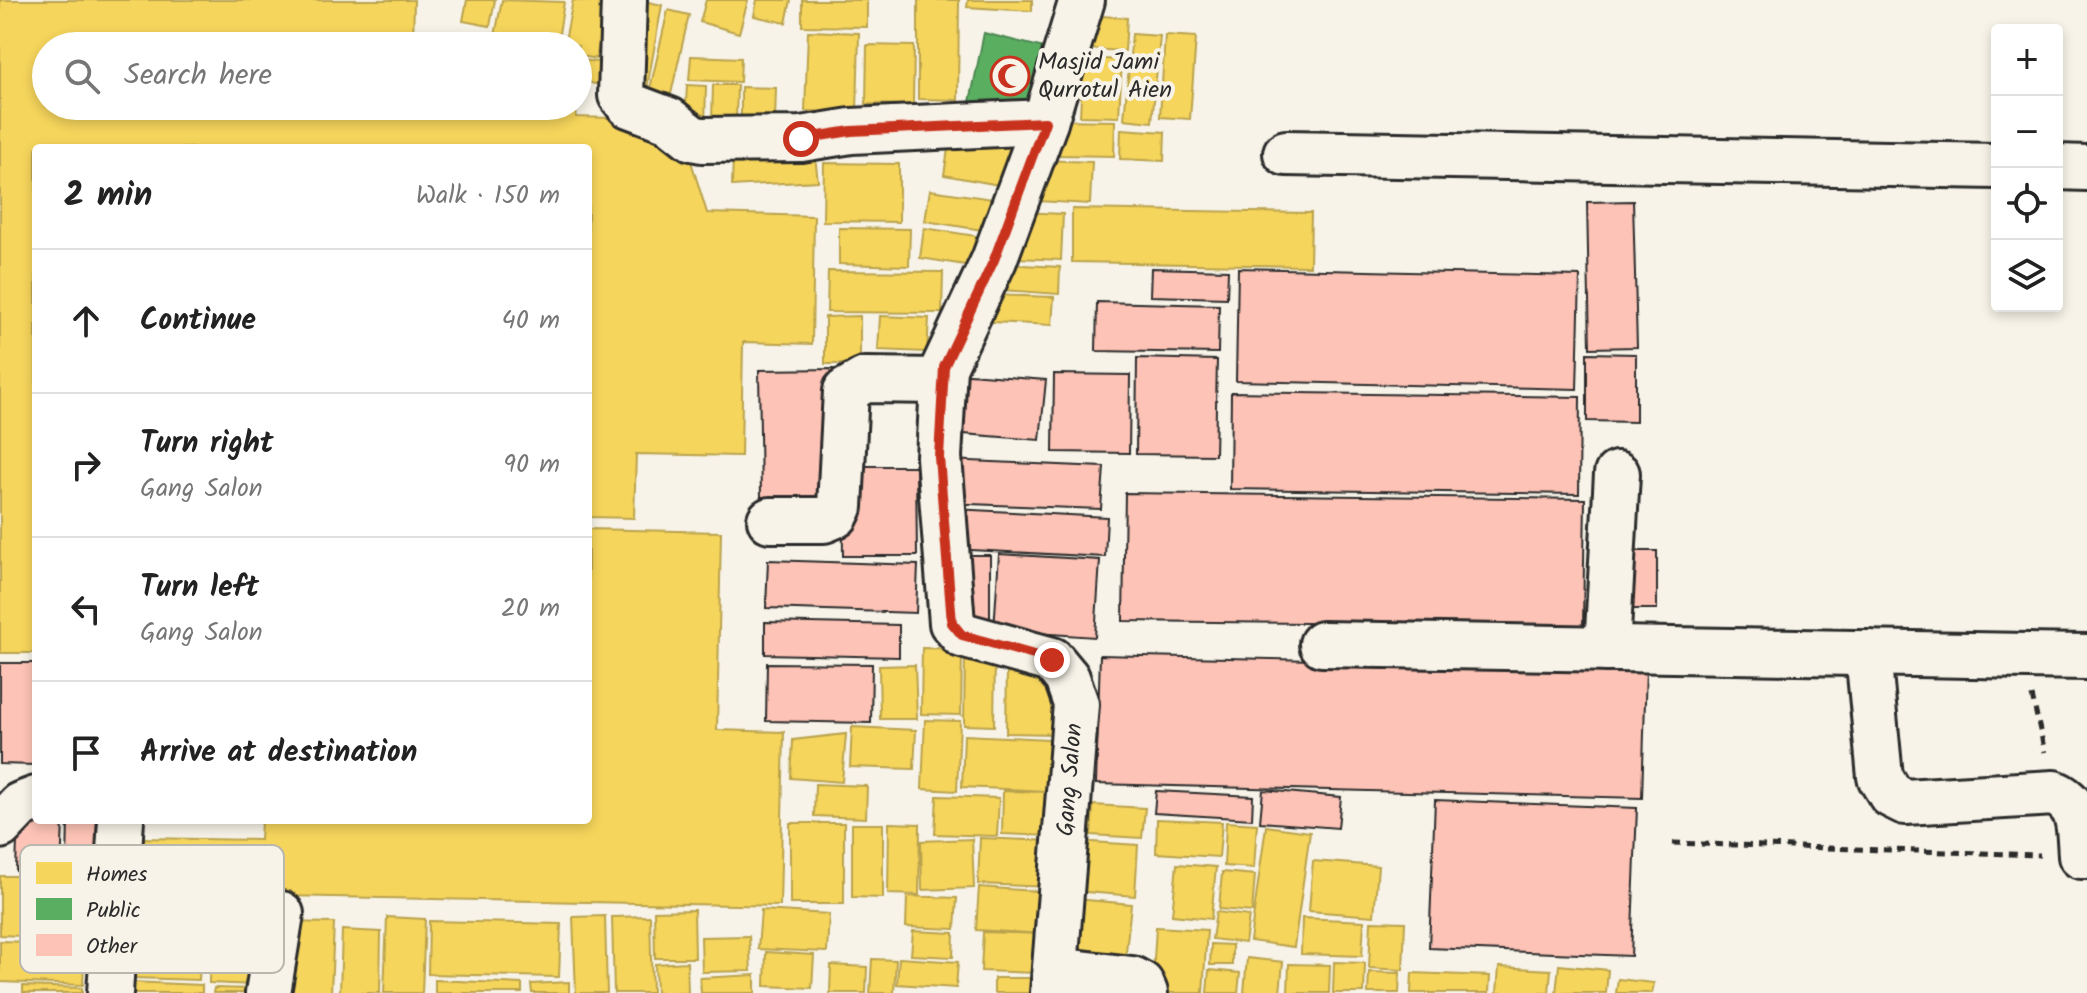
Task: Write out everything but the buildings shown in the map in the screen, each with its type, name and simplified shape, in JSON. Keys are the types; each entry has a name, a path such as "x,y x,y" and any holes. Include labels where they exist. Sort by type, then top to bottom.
{"street":[{"path":"624,0 621,95 629,105 669,120 692,138 801,139 851,131 1045,122"},
{"name":"Gang Salon","path":"1054,982 1076,704 1067,678 1052,660 962,635 952,623 939,457 944,367 994,260 1045,122 1082,0"},
{"path":"1286,153 1991,166"},
{"path":"2063,167 2087,168"},
{"path":"770,520 824,520 836,515 840,507 846,391 865,380 942,381"},
{"path":"1607,649 1617,474"},
{"path":"1322,644 2087,657"},
{"path":"1868,653 1880,777 1891,795 1905,802 2054,793 2069,799 2075,809 2084,856"},
{"path":"0,826 20,805 32,800"},
{"path":"119,845 121,824"},
{"path":"110,993 111,973"},
{"path":"268,993 271,973"},
{"path":"1054,982 1132,979 1141,984 1145,993"}],"path":[{"path":"2024,656 2054,793"},
{"path":"1673,843 2084,856"}],"place":[{"name":"Masjid Jami Qurrotul Aien","path":"1010,76"}],"route":[{"path":"801,139 851,131 1045,122 994,260 944,367 939,457 952,623 962,635 1052,660"}]}
